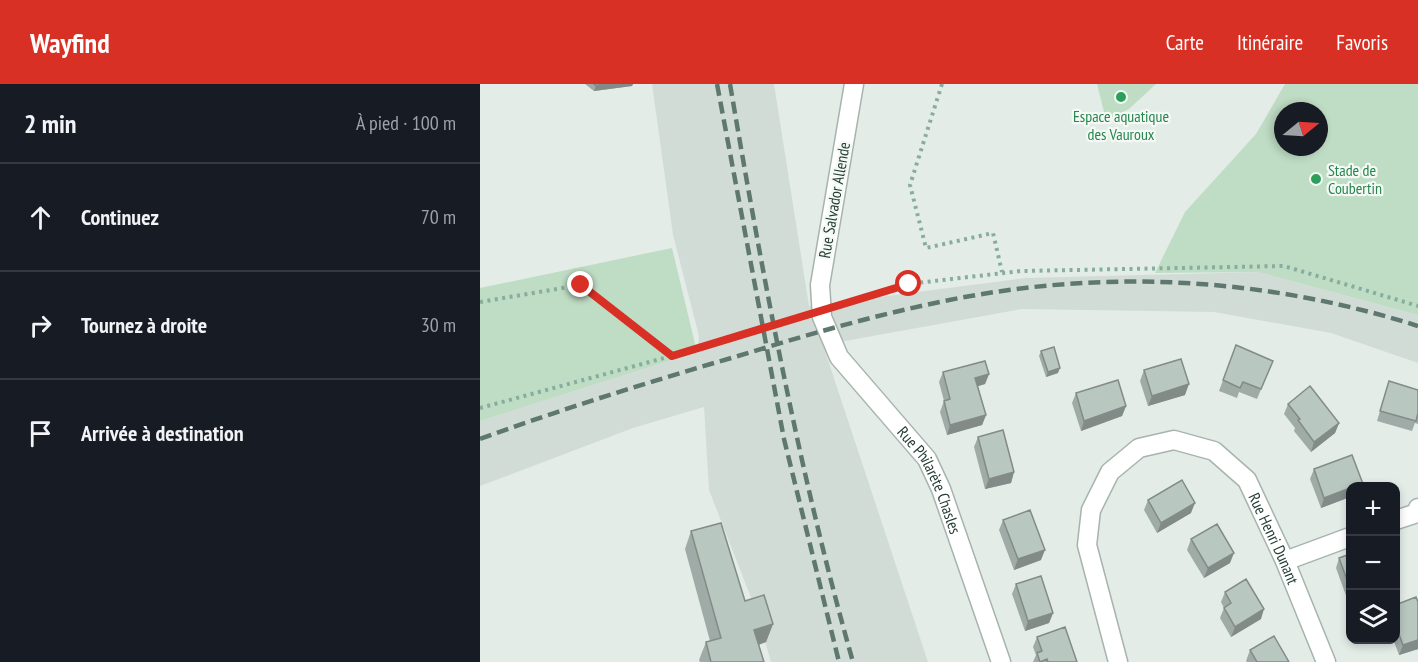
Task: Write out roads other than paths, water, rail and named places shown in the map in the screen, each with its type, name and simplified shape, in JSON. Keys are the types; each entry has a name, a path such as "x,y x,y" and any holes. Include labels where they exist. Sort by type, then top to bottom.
{"street":[{"name":"Rue Salvador Allende","path":"827,313 820,285 854,84"},
{"name":"Rue Philarète Chasles","path":"827,313 838,357 927,459 941,489 1001,662"},
{"name":"Rue Henri Dunant","path":"1118,662 1087,545 1091,510 1110,472 1139,448 1174,440 1214,450 1247,480 1286,561 1326,662"},
{"path":"1400,518 1417,513 1418,508"},
{"path":"1286,561 1346,538"}],"railway":[{"path":"717,84 784,439 839,662"},
{"path":"730,84 799,447 853,662"},
{"path":"480,439 609,395 811,334 910,308 996,292 1056,285 1117,282 1178,283 1299,296 1359,309 1418,326"}],"place":[{"name":"Espace aquatique des Vauroux","path":"1121,97"},
{"name":"Stade de Coubertin","path":"1316,179"}]}
